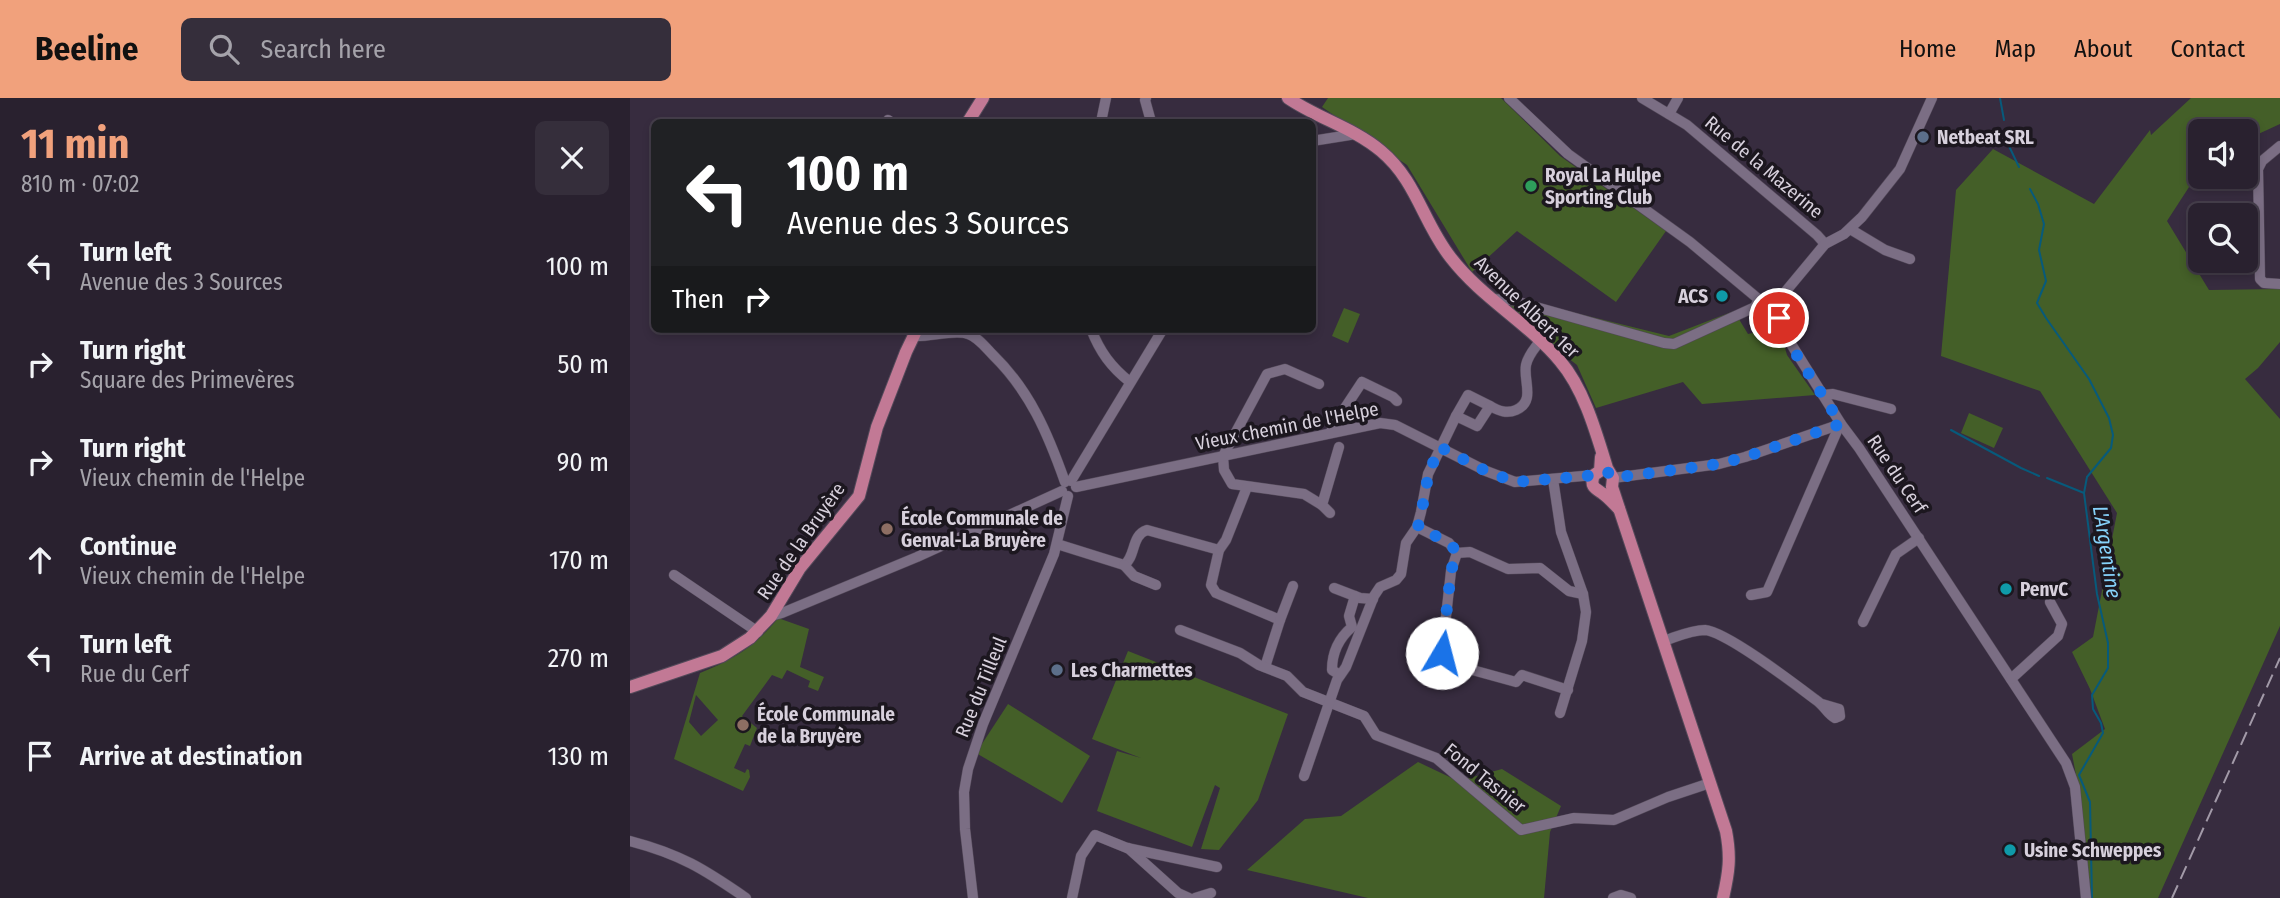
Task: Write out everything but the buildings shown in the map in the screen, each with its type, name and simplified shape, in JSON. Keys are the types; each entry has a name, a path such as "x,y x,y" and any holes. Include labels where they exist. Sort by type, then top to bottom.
{"main road":[{"path":"970,119 983,98"},
{"name":"Avenue Albert 1er","path":"1288,98 1356,134 1380,150 1406,177 1448,255 1475,286 1562,363 1581,394 1600,449 1603,480 1619,510 1730,850 1730,871 1723,898"},
{"name":"Rue de la Bruyère","path":"630,687 731,652 758,632 771,616 800,568 859,496 877,427 915,333"}],"street":[{"path":"1102,119 1106,98"},
{"path":"1146,98 1150,118"},
{"name":"Rue du Cerf","path":"1509,98 1568,155 1690,242 1759,299 1773,307 1778,324 1839,424 1919,538 2061,753 2075,787 2086,898"},
{"name":"Rue de la Mazerine","path":"1642,98 1687,125 1817,234 1825,244"},
{"path":"1669,114 1678,98"},
{"path":"1773,307 1825,244 1844,234 1862,217 1900,169 1932,98"},
{"path":"1316,140 1356,134"},
{"path":"2280,146 2262,161 2258,169 2260,279 2263,284 2280,284"},
{"path":"1850,229 1885,250 1910,259"},
{"path":"1491,299 1511,300 1669,344 1682,342 1755,307 1759,299"},
{"path":"968,333 1009,372 1032,403 1054,449 1068,487"},
{"path":"1093,333 1109,363 1130,382"},
{"path":"1068,487 1161,333"},
{"path":"1340,675 1332,670 1332,661 1341,638 1366,620 1373,598 1380,587 1396,580 1401,574 1406,543 1418,527 1428,474 1468,394 1504,412 1512,412 1525,404 1528,395 1525,368 1527,360 1540,341"},
{"path":"1319,384 1285,369 1266,374 1223,456 1224,470 1230,482 1304,495 1330,513"},
{"path":"1331,432 1362,382 1397,401"},
{"path":"1823,395 1833,394 1891,409"},
{"path":"1456,416 1477,426 1490,407"},
{"name":"Vieux chemin de l'Helpe","path":"771,616 897,566 1068,487 1331,432 1387,423 1408,430 1505,479 1527,483 1577,477 1603,480 1719,464 1839,424"},
{"name":"Rue du Cerf","path":"1751,595 1767,592 1839,424"},
{"path":"1322,505 1339,447"},
{"path":"1553,480 1561,532 1583,594 1586,622 1560,713"},
{"name":"Rue du Tilleul","path":"973,898 965,830 964,792 968,769 983,724 1039,594 1057,544 1068,487"},
{"path":"1247,487 1219,550 1211,585 1213,591 1280,620"},
{"path":"1418,527 1449,543 1457,552 1470,552 1508,569 1540,568 1569,591 1583,594"},
{"path":"1124,565 1129,561 1138,535 1147,530 1219,550"},
{"name":"Rue du Cerf","path":"1863,622 1896,554 1919,538"},
{"path":"1057,544 1124,565 1135,576 1156,585"},
{"path":"1457,552 1451,571 1442,653 1447,663 1516,682 1522,675 1567,690"},
{"path":"674,575 758,632"},
{"path":"1265,667 1293,586"},
{"path":"1334,588 1355,596 1373,598"},
{"path":"1304,776 1340,675 1346,667 1356,628 1349,616 1355,596"},
{"path":"2011,679 2058,636 2062,624 2050,601"},
{"name":"Fond Tasnier","path":"1180,630 1240,653 1287,676 1303,692 1364,716 1376,735 1443,763 1521,830 1574,818 1614,820 1710,783"},
{"path":"1663,641 1695,631 1713,632 1727,638 1822,704"},
{"path":"1072,898 1080,856 1095,835 1127,848 1217,867"},
{"path":"630,841 684,859 746,898"},
{"path":"1127,848 1178,893 1189,898"},
{"path":"1195,898 1211,893"},
{"path":"1613,898 1621,895 1631,898"}],"green space":[{"name":"Royal La Hulpe Sporting Club","path":"1328,98 1501,98 1560,156 1666,231 1616,302 1517,231 1472,272 1407,165 1322,107"},
{"path":"2191,98 2280,98 2280,124 2258,134 2258,119 2188,119 2188,189 2167,221 2188,256 2188,273 2199,273 2209,290 2280,289 2280,342 2245,379 2280,419 2280,626 2158,898 2089,898 2080,796 2072,754 2105,729 2072,652 2093,637 2117,513 2040,391 1941,356 1956,190 1993,149 2094,204 2150,130 2151,135"},
{"path":"1494,293 1669,336 1734,311 1748,334 1779,327 1787,355 1815,395 1702,404 1683,382 1596,408 1577,365"},
{"path":"1344,308 1360,314 1348,343 1332,336"},
{"path":"1969,413 2003,428 1994,448 1961,433"},
{"path":"778,618 809,629 800,667 824,677 818,691 808,687 810,681 787,670 782,679 772,675 742,716 757,728 750,746 745,744 734,768 745,773 749,770 750,777 743,791 674,759 700,673 743,652","holes":["696,695 718,720 701,736 689,722"]},
{"path":"1128,651 1288,714 1258,800 1219,850 1201,849 1220,788 1215,785 1192,847 1097,811 1117,751 1141,758 1092,739"},
{"path":"1008,704 1090,756 1062,803 976,753"},
{"path":"1418,762 1458,781 1502,769 1561,806 1550,832 1544,898 1368,898 1247,870 1305,819 1341,816"}],"waterway":[{"name":"L'Argentine","path":"2000,98 2004,120"},
{"name":"L'Argentine","path":"2008,144 2019,167"},
{"name":"L'Argentine","path":"2030,189 2044,224 2039,250 2046,281 2037,303 2089,379 2109,418 2113,435 2111,448 2087,477 2084,493 2097,594 2108,643 2108,668 2092,695 2093,709 2103,733 2079,775 2090,802 2092,898"},
{"path":"1951,430 2039,476"},
{"path":"2047,478 2084,493"}],"railway":[{"path":"2172,898 2280,658"}],"place":[{"name":"Netbeat SRL","path":"1923,137"},
{"name":"Royal La Hulpe Sporting Club","path":"1531,186"},
{"name":"ACS","path":"1722,296"},
{"name":"École Communale de Genval-La Bruyère","path":"887,529"},
{"name":"PenvC","path":"2006,589"},
{"name":"Les Charmettes","path":"1057,670"},
{"name":"École Communale de la Bruyère","path":"743,725"},
{"name":"Usine Schweppes","path":"2010,850"}],"route":[{"path":"1442,653 1451,571 1457,552 1449,543 1418,527 1428,474 1440,447 1505,479 1527,483 1594,475 1600,471 1609,473 1613,478 1719,464 1841,424 1782,332 1778,324 1779,318"}]}
